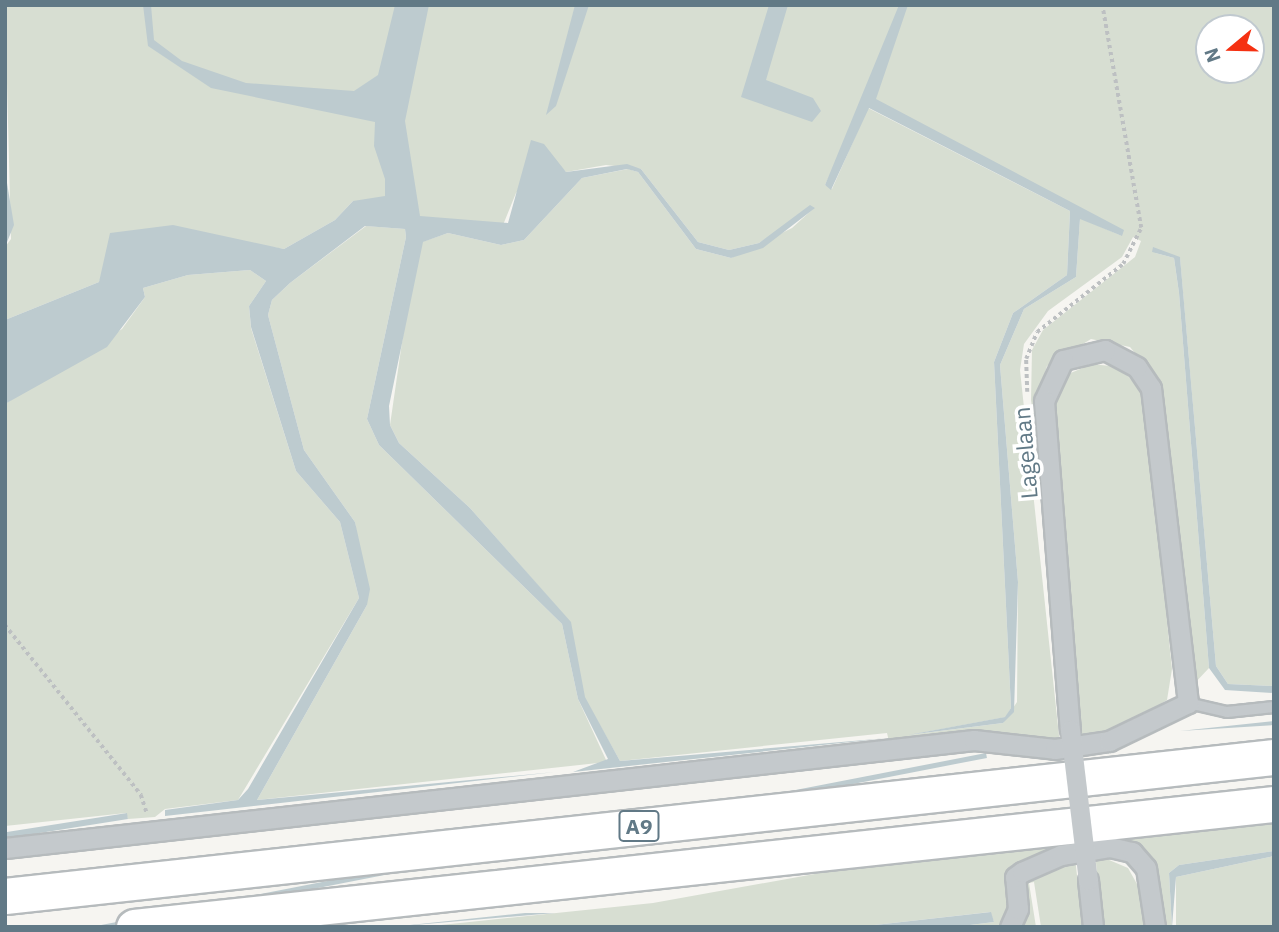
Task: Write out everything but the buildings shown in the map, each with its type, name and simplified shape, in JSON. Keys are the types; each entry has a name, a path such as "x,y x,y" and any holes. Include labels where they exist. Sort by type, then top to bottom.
{"highway":[{"name":"A9","path":"5,896 1274,757"},
{"name":"A9","path":"134,927 1274,804"}],"street":[{"name":"Lagelaan","path":"1093,927 1070,730 1044,401 1052,371 1083,352 1105,351 1128,360 1151,388 1188,703"},
{"path":"5,848 974,740 1055,749 1086,746 1188,703"},
{"path":"1010,927 1018,909 1015,877 1061,855 1110,848 1132,852 1146,868 1155,927"}],"lane":[{"path":"1188,703 1227,712 1274,707"}],"path":[{"path":"1028,406 1026,359 1037,331 1123,264 1141,228 1102,5"},
{"path":"5,625 141,795 149,832"}],"shaded area":[{"path":"5,5 1274,5 1274,686 1228,684 1216,666 1180,258 1152,252 1174,258 1179,293 1209,668 1192,686 1154,376 1130,347 1091,339 1047,366 1041,386 1049,537 1031,400 1032,350 1043,330 1135,257 1141,241 1133,237 1122,257 1048,311 1024,344 1020,370 1060,745 890,746 887,733 620,761 584,697 570,622 470,508 399,443 390,425 415,253 422,242 448,233 501,245 524,240 582,178 628,169 638,172 696,249 731,258 792,228 814,208 759,243 729,250 698,242 641,169 606,165 566,172 552,159 516,193 503,225 430,220 353,201 335,220 284,249 198,235 105,267 99,282 5,320 5,247 11,239","holes":["867,96 1122,236 1080,218 1076,277 1024,309 1000,365 1018,582 1017,702 1003,723 909,735 1006,717 1011,708 994,362 1013,313 1067,275 1070,211 868,108 832,189 825,185"]},
{"path":"143,5 151,5 154,40 182,61 246,83 354,91 378,75 395,5 429,5 405,121 420,216 508,223 531,140 544,144 566,172 627,164 641,169 698,242 729,250 759,243 810,205 815,208 763,248 731,258 696,249 638,172 627,169 582,178 524,240 501,245 448,233 423,242 389,406 390,425 399,443 470,508 571,622 585,697 620,761 888,738 573,772 608,759 578,699 562,624 379,445 367,419 406,237 405,229 365,226 290,283 272,300 268,315 304,450 355,522 370,589 367,605 257,800 555,772 165,816 165,810 238,800 248,789 359,598 340,522 296,471 251,327 249,306 266,281 250,270 188,275 143,288 145,297 107,347 5,404 5,320 99,282 110,233 173,225 284,249 335,220 353,201 385,196 385,179 374,146 375,122 211,88 148,46"},
{"path":"575,5 589,5 556,106 546,115"},
{"path":"769,5 788,5 766,80 813,98 821,111 812,122 741,97"},
{"path":"899,5 908,5 876,99 1124,230 1122,236 1080,219 1076,277 1024,309 1000,365 1018,582 1014,712 1003,723 908,735 1005,717 1011,708 994,362 1013,313 1067,275 1070,211 869,108 831,190 825,185"},
{"path":"5,171 14,225 5,247"},
{"path":"366,226 405,229 406,237 367,419 379,445 562,624 578,699 607,762 257,800 367,605 355,522 304,450 268,315 272,300 290,283"},
{"path":"1153,247 1180,257 1216,666 1228,684 1274,686 1274,693 1225,690 1209,668 1179,293 1174,258 1152,252"},
{"path":"250,270 266,281 249,306 251,328 296,471 340,522 359,598 238,800 165,809 155,817 128,819 126,813 5,826 5,404 122,329 145,297 143,288 188,275"},
{"path":"1092,364 1119,367 1143,392 1172,669 1167,700 1127,725 1079,737 1050,411 1066,375"},
{"path":"1274,721 1274,725 1180,731"},
{"path":"986,753 987,758 117,927 91,927"},
{"path":"127,813 128,819 6,838 6,832"},
{"path":"1274,820 1274,851 1179,865 1169,873 1172,927 1160,927 1153,872 1095,839"},
{"path":"1073,841 1083,927 1041,927 1034,882 1029,883 1036,927 954,927 994,922 990,912 857,927 422,927 653,903 898,859"},
{"path":"1274,851 1274,856 1176,877 1172,927 1169,873 1179,865"},
{"path":"1095,854 1128,868 1142,893 1147,927 1103,927"},
{"path":"1274,856 1274,927 1176,927 1176,877"},
{"path":"991,912 994,922 954,927 857,927"},
{"path":"525,913 555,913 391,927"}]}
